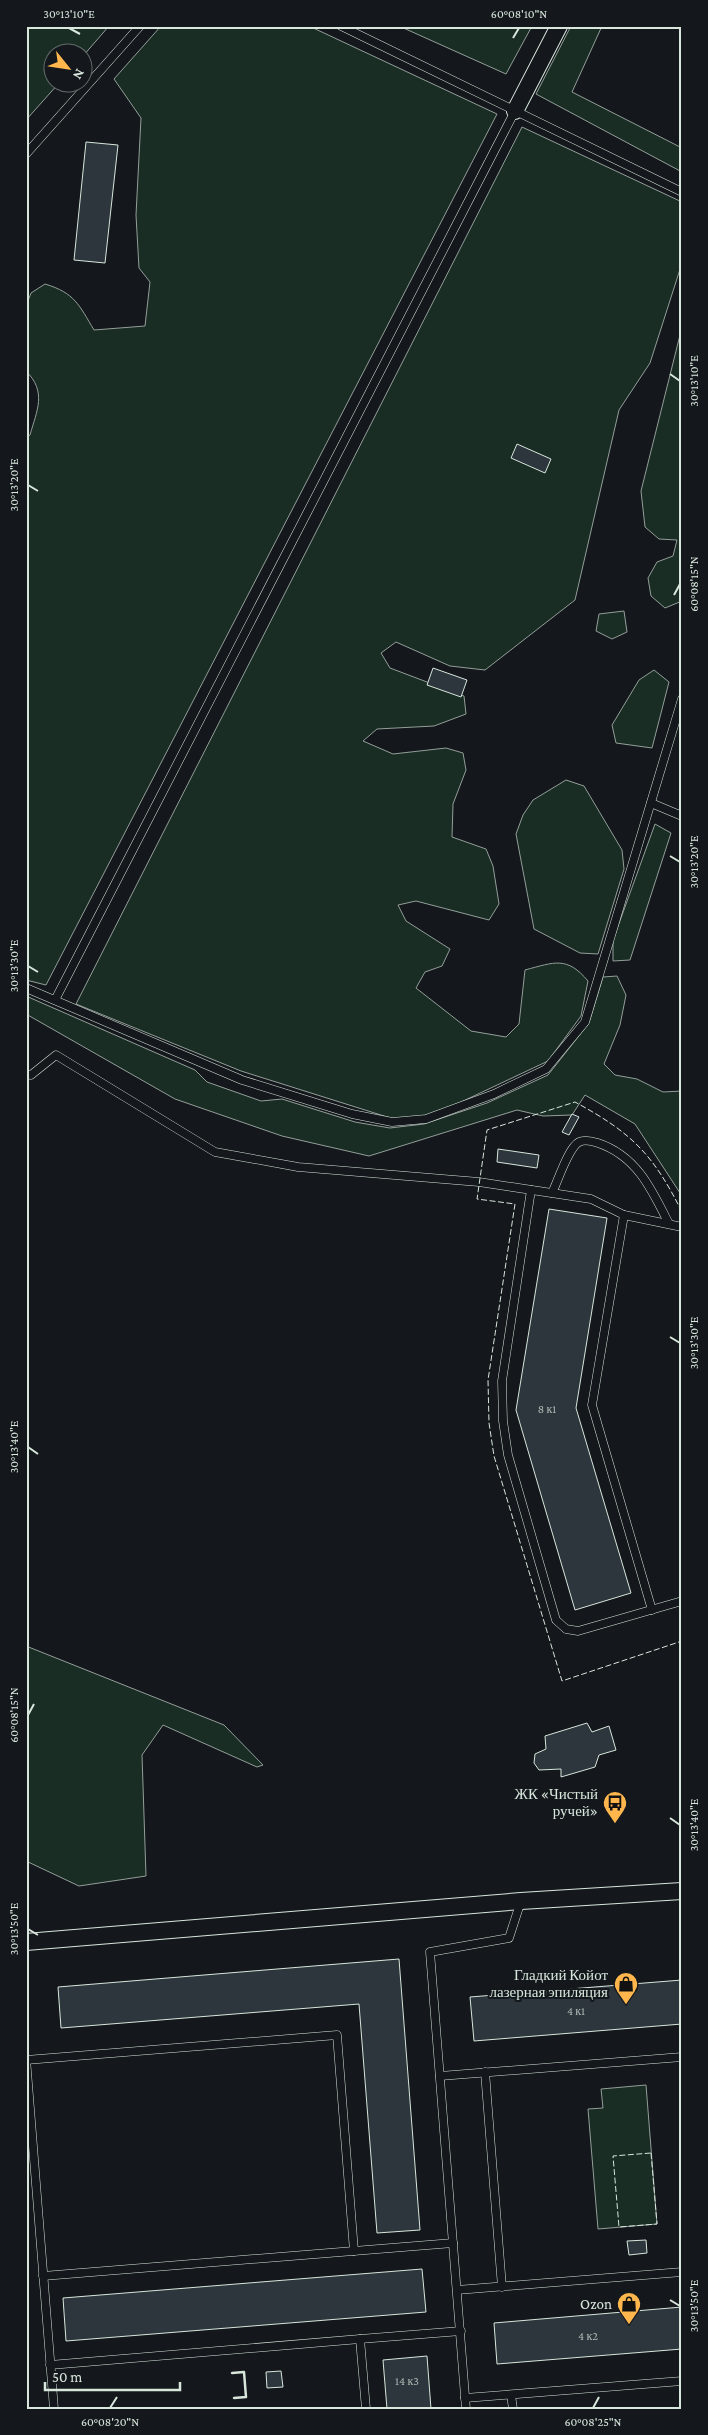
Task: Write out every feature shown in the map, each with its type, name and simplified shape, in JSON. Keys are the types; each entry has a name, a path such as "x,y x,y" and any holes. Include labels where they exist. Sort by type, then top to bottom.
{"street":[{"path":"515,111 559,26"},
{"path":"26,1942 521,1901 682,1891"}],"lane":[{"path":"26,154 68,104 140,26"},
{"path":"341,26 682,192"},
{"path":"55,1000 515,111"},
{"path":"26,988 242,1080 352,1114 392,1122 426,1119 494,1094 546,1069 585,1022 682,699"},
{"path":"651,803 682,816"},
{"path":"26,1074 31,1075 56,1055 215,1152 298,1167 479,1182 591,1199 624,1215 682,1226"},
{"path":"552,1193 572,1148 580,1142 589,1140 607,1146 629,1159 650,1186 669,1224"},
{"path":"531,1190 502,1381 503,1421 514,1473 556,1620 566,1629 578,1631 682,1601"},
{"path":"624,1215 592,1405 652,1610"},
{"path":"466,2409 430,1952 509,1938 521,1901"},
{"path":"54,2409 26,2060 337,2035 354,2251"},
{"path":"440,2076 682,2056"},
{"path":"485,2072 502,2287"},
{"path":"44,2276 453,2243"},
{"path":"457,2290 682,2272"},
{"path":"50,2364 461,2331"},
{"path":"360,2339 366,2409"},
{"path":"465,2398 682,2381"},
{"path":"511,2394 512,2409"}],"green space":[{"path":"26,26 109,26 92,46 92,42 42,42 42,92 51,92 26,120"},
{"path":"161,26 309,26 497,114 46,985 26,980 26,438 30,435 39,402 36,386 26,371 26,306 31,293 45,284 70,296 80,307 94,330 145,326 150,282 139,268 136,215 141,118 114,79"},
{"path":"399,26 532,26 506,74"},
{"path":"571,26 602,26 572,92 682,148 682,172 536,94"},
{"path":"522,127 682,202 682,263 650,363 619,410 575,600 485,670 450,666 396,642 381,653 390,668 464,696 466,714 434,726 377,729 363,741 393,754 446,748 463,753 466,770 453,804 452,837 486,849 493,866 499,904 489,920 416,901 398,905 406,921 450,949 442,966 425,972 416,988 471,1031 506,1037 519,1024 525,970 553,963 567,964 588,981 581,1016 548,1061 440,1112 400,1121 241,1071 76,1004"},
{"path":"682,327 682,601 665,608 651,596 648,578 657,562 673,556 677,540 659,539 645,527 641,491"},
{"path":"624,611 627,632 612,639 596,631 599,614"},
{"path":"654,670 669,682 652,748 616,743 612,725 639,680"},
{"path":"566,780 584,786 622,850 624,869 598,954 580,953 534,929 516,834 523,815 533,800"},
{"path":"655,824 671,833 630,960 613,961 613,940"},
{"path":"617,976 626,995 620,1025 604,1064 615,1075 637,1079 663,1092 682,1091 682,1196 635,1124 585,1095 572,1115 543,1116 517,1110 369,1156 282,1136 175,1099 26,1014 26,996 195,1070 207,1082 261,1101 282,1099 355,1122 390,1128 424,1124 487,1103 548,1075 589,1023 603,977"},
{"path":"26,1646 224,1725 263,1765 257,1767 163,1725 142,1755 146,1876 79,1886 26,1861"},
{"path":"646,2085 657,2224 598,2229 588,2109 603,2108 601,2089"}],"building":[{"path":"86,142 118,145 105,263 74,260"},
{"path":"517,444 551,459 545,473 511,458"},
{"path":"433,668 467,680 461,697 427,685"},
{"path":"572,1114 579,1117 569,1135 562,1132"},
{"path":"498,1149 539,1155 537,1168 497,1162"},
{"path":"549,1209 607,1218 576,1408 631,1593 575,1610 516,1410"},
{"path":"587,1723 592,1732 609,1726 616,1750 599,1755 595,1767 561,1777 561,1769 539,1770 534,1763 535,1754 546,1749 545,1736"},
{"path":"399,1959 420,2230 377,2233 359,2004 61,2028 58,1987"},
{"path":"682,1980 682,2024 474,2041 470,1997"},
{"path":"646,2240 647,2253 629,2255 627,2241"},
{"path":"422,2269 426,2312 66,2341 63,2298"},
{"path":"682,2307 682,2349 497,2364 494,2323"},
{"path":"427,2356 431,2409 387,2409 383,2360"},
{"path":"281,2371 283,2387 267,2388 266,2372"}],"fence":[{"path":"682,1212 661,1175 639,1147 612,1124 575,1102 487,1130 477,1199 515,1204 488,1380 489,1423 494,1456 562,1681 682,1641"},
{"path":"651,2153 657,2224 619,2227 613,2156 651,2153"}],"wall":[{"path":"232,2373 244,2372 246,2397 234,2398"}],"place":[{"name":"ЖК «Чистый ручей»","path":"615,1824"},
{"name":"Гладкий Койот лазерная эпиляция","path":"626,2005"},
{"name":"Ozon","path":"629,2325"}]}
